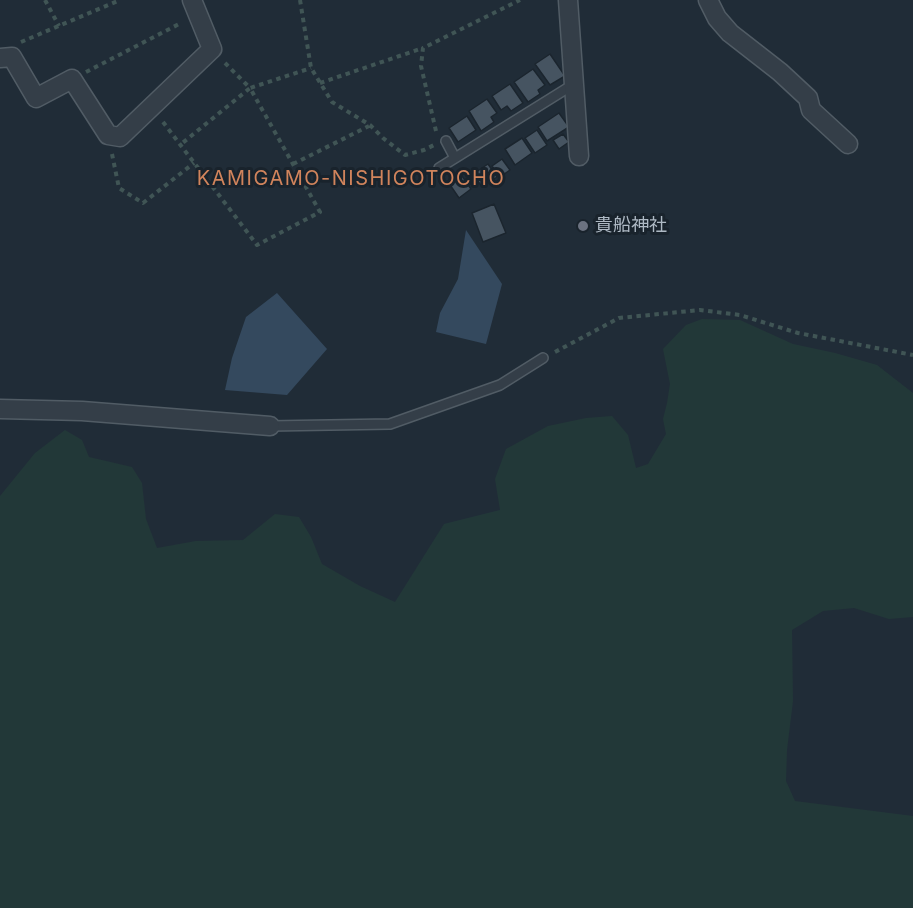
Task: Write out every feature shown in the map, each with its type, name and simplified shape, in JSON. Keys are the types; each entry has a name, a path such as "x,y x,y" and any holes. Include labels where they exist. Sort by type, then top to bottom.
{"street":[{"path":"568,0 579,156"},
{"path":"708,0 717,18 730,33 780,72 808,98 811,110 848,144"},
{"path":"0,58 12,57 36,98 72,79 108,135 120,137 212,49 195,7"},
{"path":"0,410 82,411 270,426"}],"lane":[{"path":"439,168 574,84"},
{"path":"442,142 455,158"},
{"path":"270,426 390,424 500,386 543,358"}],"path":[{"path":"45,0 58,26"},
{"path":"20,43 120,0"},
{"path":"300,0 311,68 332,102 370,125 405,155 442,142"},
{"path":"320,83 423,48 520,0"},
{"path":"72,79 195,7"},
{"path":"423,48 421,66 436,131"},
{"path":"151,107 257,245 320,212 250,88 212,49"},
{"path":"180,145 250,88 311,68"},
{"path":"293,164 370,125"},
{"path":"108,135 119,189 143,203 194,163"},
{"path":"543,358 619,318 700,310 740,315 798,333 913,356"}],"green space":[{"path":"702,319 740,320 793,344 877,365 913,393 913,617 889,619 854,608 823,611 792,630 793,701 786,781 795,801 913,816 913,908 0,908 0,496 35,453 65,430 82,440 89,457 132,467 142,483 146,519 157,548 196,541 243,540 275,514 299,517 311,537 322,564 360,586 395,602 444,524 500,510 495,479 506,449 548,426 586,418 612,416 628,435 636,468 648,464 666,434 663,419 670,384 663,349 686,325"}],"water":[{"path":"466,230 502,284 486,344 436,332 440,313 458,279"},
{"path":"277,293 327,349 287,395 225,390 232,358 246,317"}],"building":[{"path":"550,54 565,76 550,85 535,64"},
{"path":"533,69 545,85 538,90 540,94 528,102 514,82"},
{"path":"510,84 523,103 511,111 507,106 501,110 492,96"},
{"path":"487,99 497,113 491,117 494,122 481,131 469,111"},
{"path":"559,113 569,127 547,141 538,127"},
{"path":"467,116 476,130 458,142 449,128"},
{"path":"537,130 547,145 535,153 525,138"},
{"path":"563,134 569,142 559,149 553,140"},
{"path":"522,138 532,153 515,165 505,149"},
{"path":"502,159 510,170 500,177 492,166"},
{"path":"488,164 497,177 482,187 473,174"},
{"path":"460,173 471,189 459,198 448,182"},
{"path":"494,204 506,233 483,242 472,213"}],"place":[{"name":"貴船神社","path":"583,226"}],"district":[{"name":"KAMIGAMO-NISHIGOTOCHO","path":"351,179"}]}
